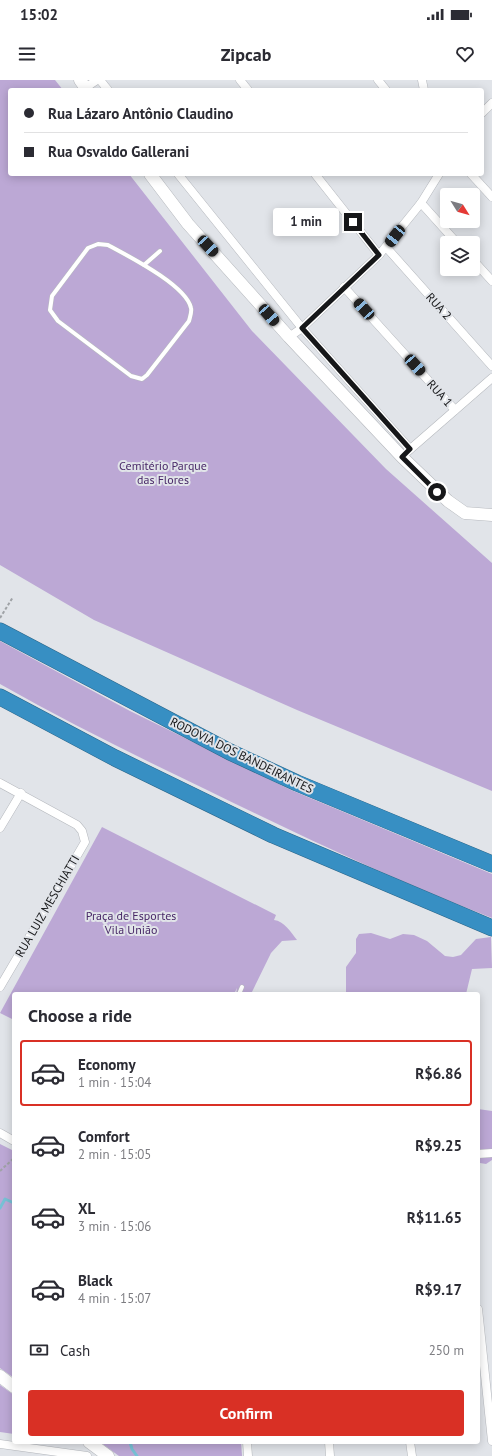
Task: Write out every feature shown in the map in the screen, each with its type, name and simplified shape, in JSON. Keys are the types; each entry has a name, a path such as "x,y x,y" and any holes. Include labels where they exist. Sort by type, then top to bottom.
{"highway":[{"name":"RODOVIA DOS BANDEIRANTES","path":"0,632 216,744 290,780 492,864"},
{"path":"0,697 116,758 273,835 492,928"}],"main road":[{"path":"152,176 188,224 289,338 406,453 448,501 465,513 492,515"},
{"path":"0,1376 12,1385"},
{"path":"92,1444 108,1456"}],"street":[{"path":"84,86 99,80 106,88"},
{"path":"240,80 246,88"},
{"path":"378,80 384,88"},
{"path":"180,176 302,328 406,453 492,378"},
{"path":"317,176 379,255"},
{"path":"289,338 302,328 379,255 421,203 438,176"},
{"path":"473,176 492,197"},
{"path":"421,203 451,236"},
{"name":"RUA 2","path":"386,247 492,366"},
{"path":"480,268 492,281"},
{"name":"RUA 1","path":"344,287 455,410"},
{"path":"0,783 20,793 0,828"},
{"name":"RUA LUIZ MESCHIATTI","path":"0,987 85,842 82,830 77,825 20,793"},
{"path":"0,1133 12,1140"},
{"path":"480,1154 492,1153"},
{"path":"480,1328 492,1441"},
{"path":"0,1444 87,1456"},
{"path":"247,1444 248,1456"},
{"path":"329,1444 330,1456"},
{"path":"410,1444 412,1456"}],"lane":[{"path":"98,244 108,245 144,265 164,277 188,301 192,310 189,321 151,370 142,379 136,379 58,321 50,310 49,304 52,296 88,248 98,244"},
{"path":"144,265 160,251"},
{"path":"240,992 242,987"}],"path":[{"path":"0,618 13,597"},
{"path":"0,1172 12,1160"}],"green space":[{"name":"Cemitério Parque das Flores","path":"0,80 55,80 61,88 8,88 8,176 131,176 252,331 386,469 492,563 492,791 297,710 94,620 0,565"},
{"path":"0,641 130,711 291,790 492,874 492,918 383,873 276,823 153,764 0,684"},
{"name":"Praça de Esportes Vila União","path":"102,827 276,915 274,920 281,922 290,930 297,940 282,941 271,953 252,992 236,992 237,988 235,992 12,992 12,1019 0,1013"},
{"path":"371,933 390,939 403,934 414,935 427,941 445,956 453,957 461,955 476,939 491,937 492,968 472,969 466,992 346,992 346,967 356,953 356,939 359,934"},
{"path":"480,1109 492,1111 492,1160 486,1164 480,1163"},
{"path":"0,1144 12,1150 12,1377 0,1368"},
{"path":"0,1385 12,1394 12,1434 0,1432"},
{"path":"103,1444 241,1444 242,1456 119,1456"}],"waterway":[{"path":"0,1208 5,1199 12,1202"},
{"path":"131,1444 137,1456"}],"route":[{"path":"353,222 379,255 302,328 410,449 402,457 437,492"}]}
